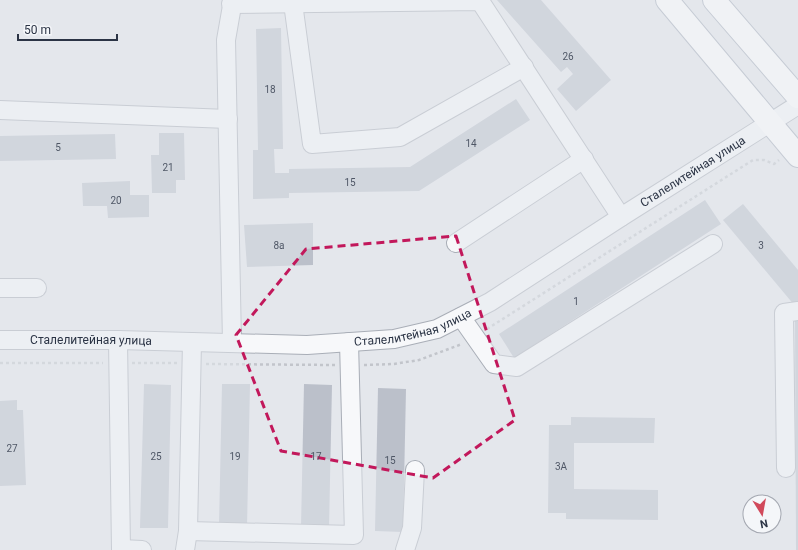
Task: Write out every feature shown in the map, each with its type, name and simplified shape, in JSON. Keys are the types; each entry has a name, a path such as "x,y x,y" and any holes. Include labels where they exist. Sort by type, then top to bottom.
{"main road":[{"path":"667,0 770,123 792,156"},
{"path":"714,0 798,98"}],"street":[{"path":"232,342 226,40 232,2 293,3 480,0 622,217"},
{"path":"293,3 312,144 400,138 524,67"},
{"name":"Сталелитейная улица","path":"0,340 118,340 307,345 394,339 437,329 490,302 798,105"},
{"path":"0,110 228,119"},
{"path":"456,243 584,159"},
{"path":"461,317 474,338 494,364 517,367 713,244"},
{"path":"0,288 37,288"},
{"path":"786,468 784,313 798,311"},
{"path":"118,340 117,363 121,550 142,550"},
{"path":"185,550 188,531 192,342"},
{"path":"188,531 330,542 354,535 351,365 349,342"},
{"path":"406,550 412,528 415,470"}],"path":[{"path":"0,363 351,365 394,364 419,360 465,343 474,338 753,160 764,160 774,164 792,156"}],"highlighted area":[{"path":"456,236 515,420 433,478 281,451 236,335 306,249"}],"building":[{"path":"497,0 541,0 611,80 576,111 557,89 573,74 567,67 561,72"},
{"path":"281,28 283,149 274,149 275,173 289,173 289,169 410,167 516,99 530,120 419,191 289,193 289,198 253,199 253,150 258,150 256,29"},
{"path":"159,133 184,133 185,180 176,180 176,193 152,193 151,155 159,155"},
{"path":"115,134 116,159 0,161 0,136"},
{"path":"130,181 130,195 149,195 149,217 108,218 107,206 83,206 82,183"},
{"path":"705,200 721,224 514,358 499,334"},
{"path":"743,204 798,270 798,303 795,306 723,220"},
{"path":"313,223 313,265 247,267 244,225"},
{"path":"795,316 798,316 798,550 796,550"},
{"path":"144,384 171,385 168,528 140,528"},
{"path":"222,384 250,384 247,527 219,527"},
{"path":"304,384 332,385 329,528 301,527"},
{"path":"378,388 406,389 403,532 375,531"},
{"path":"17,400 17,410 23,410 26,485 0,486 0,401"},
{"path":"571,417 655,418 654,443 574,443 574,489 658,490 658,520 566,519 566,513 548,513 549,425 571,425"}]}
